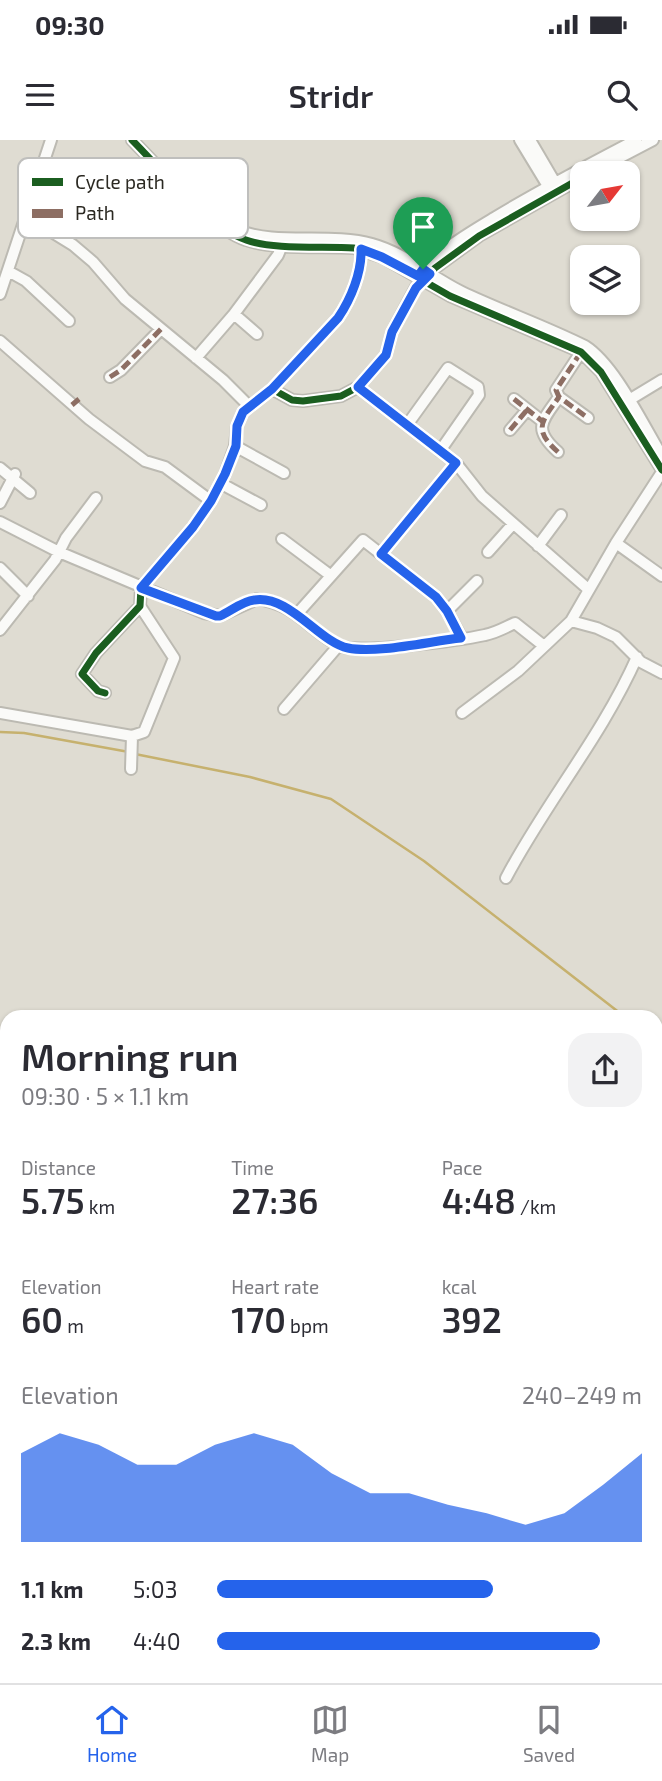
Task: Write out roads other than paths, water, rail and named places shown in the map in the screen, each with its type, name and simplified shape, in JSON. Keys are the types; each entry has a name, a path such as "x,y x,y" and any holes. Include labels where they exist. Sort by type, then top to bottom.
{"street":[{"path":"45,158 51,140"},
{"path":"132,140 150,158"},
{"path":"142,140 160,158"},
{"path":"520,140 554,188"},
{"path":"530,140 554,188"},
{"path":"272,389 292,400 303,401 341,396 358,387 386,355 392,332 422,277 465,236 636,140"},
{"path":"613,161 653,140"},
{"path":"554,188 570,182"},
{"path":"248,233 365,242 390,250 450,296 581,352 601,372 662,471 571,621 518,671 462,713"},
{"path":"0,294 19,238"},
{"path":"62,238 93,262 125,299 250,406"},
{"path":"243,238 282,245 361,249 585,346 602,360 662,456"},
{"path":"196,358 278,255 282,245"},
{"path":"0,713 132,738 144,732 174,658 140,606 141,588 193,527 211,501 236,446 239,420 250,406 272,389 345,308 361,262 361,249"},
{"path":"8,271 26,281 69,321"},
{"path":"233,314 257,334"},
{"path":"110,377 121,370 161,329"},
{"path":"0,341 145,461 165,467 211,501"},
{"path":"581,352 556,390 559,397 587,418"},
{"path":"407,425 448,368 478,387 478,395 440,451"},
{"path":"629,400 662,380"},
{"path":"358,387 456,463 482,496 588,589"},
{"path":"558,452 544,439 542,421 559,397"},
{"path":"514,399 542,421"},
{"path":"510,430 527,410"},
{"path":"236,446 284,473"},
{"path":"381,554 456,463"},
{"path":"0,468 14,475 30,493"},
{"path":"0,503 14,475"},
{"path":"220,483 261,506"},
{"path":"0,630 28,596 69,533 96,498"},
{"path":"538,547 561,515"},
{"path":"0,522 59,552 141,588 216,616 257,599 282,606 298,614 339,645 351,649 383,648 487,635 515,623 544,646"},
{"path":"488,552 513,524"},
{"path":"282,539 330,575"},
{"path":"298,614 363,540 436,597 447,611 461,638"},
{"path":"616,543 662,576"},
{"path":"0,568 28,596"},
{"path":"447,611 477,581"},
{"path":"105,693 98,691 82,674 96,653 140,606"},
{"path":"571,621 597,628 616,637 644,664 662,673"},
{"path":"284,709 339,645"},
{"path":"506,878 536,824 611,711 637,657"},
{"path":"131,769 132,738"}],"waterway":[{"path":"0,732 24,733 129,752"},
{"path":"135,754 250,777 331,799 424,861 616,1010"}]}
